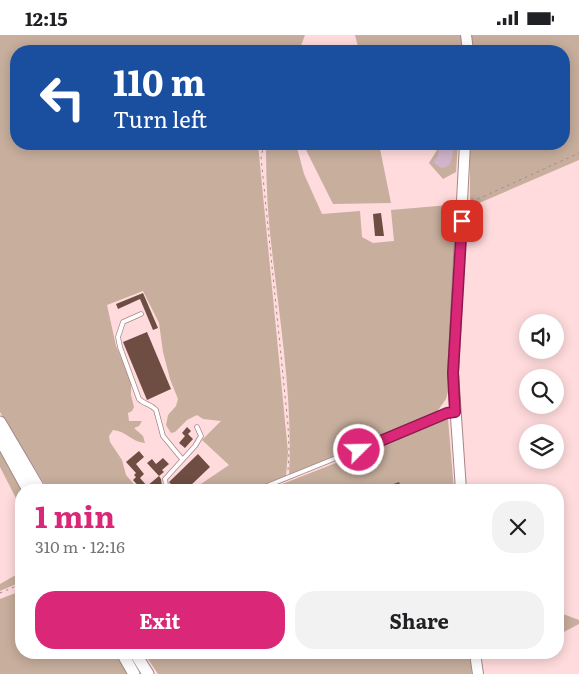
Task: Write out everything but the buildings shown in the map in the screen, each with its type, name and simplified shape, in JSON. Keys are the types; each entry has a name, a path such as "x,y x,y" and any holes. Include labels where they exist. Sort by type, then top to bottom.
{"main road":[{"path":"460,484 453,373 465,150"},
{"path":"0,422 36,484"},
{"path":"0,439 25,484"},
{"path":"125,659 134,674"},
{"path":"139,659 148,674"},
{"path":"476,659 478,674"}],"lane":[{"path":"140,314 123,322 118,337 120,347 139,399 156,410 164,435 182,459"},
{"path":"272,484 447,413 455,412"},
{"path":"166,484 164,479 201,436 197,427"}],"path":[{"path":"263,150 261,157 288,425 288,478"},
{"path":"463,201 478,199 579,153"},
{"path":"0,593 15,587"}],"shaded area":[{"path":"0,35 305,35 301,45 10,45 10,150 259,150 288,452 286,476 265,484 201,484 229,465 202,440 221,421 203,419 197,415 187,420 175,432 171,433 166,425 168,415 176,406 178,399 170,379 163,352 159,323 143,291 107,305 116,346 131,381 131,395 134,407 128,413 129,421 142,421 139,426 134,428 143,436 145,443 113,430 109,436 110,442 122,460 126,475 134,484 44,484 0,412"},
{"path":"355,35 462,35 461,45 358,45"},
{"path":"472,35 579,35 579,160 470,207 470,150 570,150 570,45 472,45"},
{"path":"266,150 298,150 304,174 322,214 360,211 362,237 373,243 394,241 391,210 449,205 456,208 457,223 448,392 446,399 433,417 289,475 288,394 271,245"},
{"path":"306,150 380,150 391,203 333,204"},
{"path":"437,150 458,150 456,172 443,179 429,163"},
{"path":"439,150 452,150 448,166 441,168 433,162 438,156"},
{"path":"448,419 453,484 282,484"},
{"path":"0,449 20,484 15,484 15,496 0,467"},
{"path":"15,575 15,585 0,591 0,584"},
{"path":"15,593 15,659 120,659 129,674 0,674 0,599"},
{"path":"564,614 579,620 579,624 564,632"},
{"path":"148,659 471,659 472,674 158,674"}],"route":[{"path":"359,450 447,413 455,412 453,373 462,221"}]}
